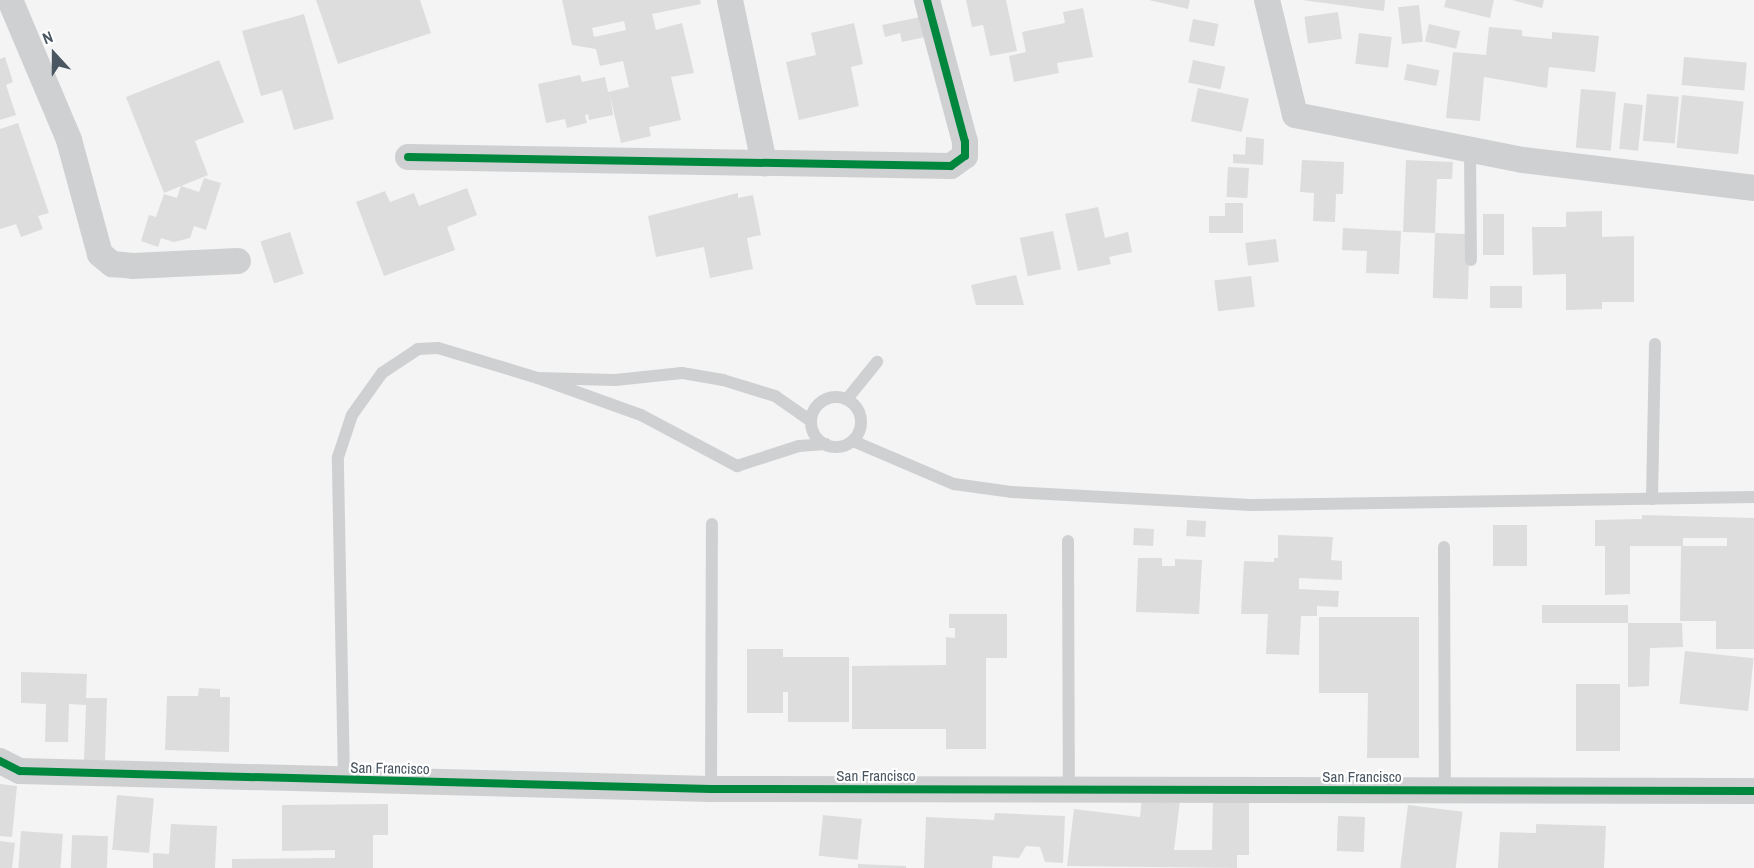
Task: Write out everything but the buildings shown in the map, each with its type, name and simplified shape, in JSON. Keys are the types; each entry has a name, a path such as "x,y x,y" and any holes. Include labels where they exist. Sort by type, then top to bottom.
{"street":[{"path":"10,0 69,140 100,254 111,264 133,266 238,261"},
{"path":"730,0 764,163"},
{"path":"408,157 943,166 962,160 965,142 927,0"},
{"path":"1267,0 1295,115 1470,151 1754,188"},
{"name":"San Francisco","path":"0,761 20,771 711,789 1754,791"}],"lane":[{"path":"1470,151 1471,260"},
{"path":"1652,499 1655,344"},
{"path":"344,781 338,457 352,415 382,373 418,349 438,348 538,378 641,414 737,466 799,446 826,444"},
{"path":"847,399 877,362"},
{"path":"538,378 615,380 682,373 723,380 775,396 811,421 818,438 835,447 853,441 859,432 860,413 847,399 838,397 820,403 811,421"},
{"path":"853,441 954,484 1012,492 1251,505 1754,497"},
{"path":"711,524 711,789"},
{"path":"1068,541 1069,791"},
{"path":"1444,547 1445,790"}],"cycle path":[{"path":"408,157 951,166 965,156 965,142 927,0"},
{"path":"0,761 20,771 711,789 1754,791"}]}
